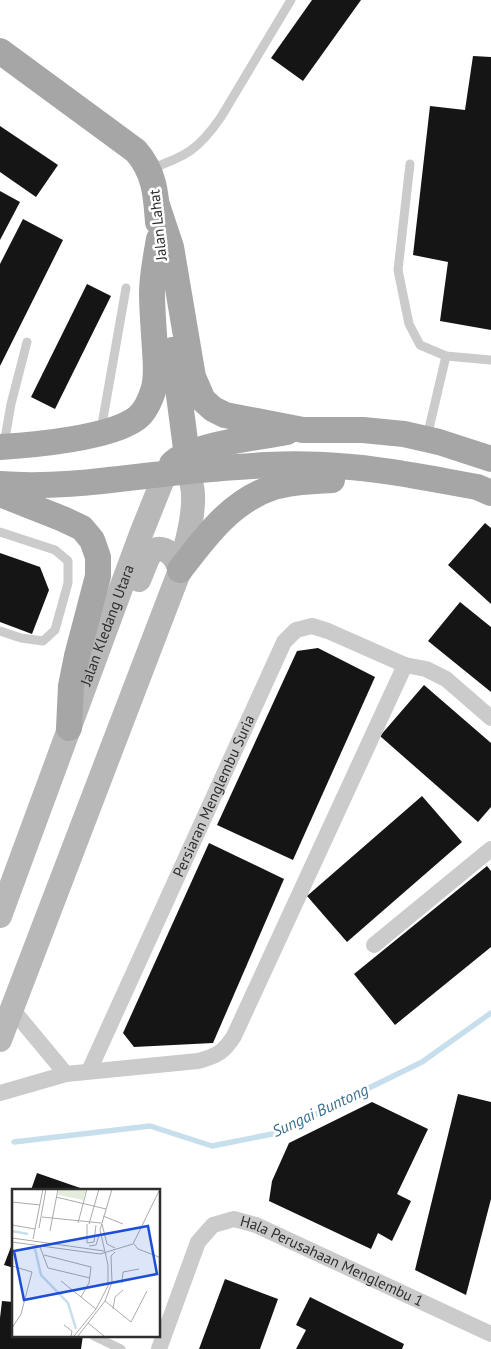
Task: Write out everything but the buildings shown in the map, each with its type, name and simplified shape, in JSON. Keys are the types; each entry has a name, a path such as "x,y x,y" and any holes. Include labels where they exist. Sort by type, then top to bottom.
{"main road":[{"name":"Jalan Lahat","path":"0,52 136,151 149,169 153,180 156,206 180,467"},
{"path":"156,206 172,248 193,376 203,400 213,409 225,415 303,430"},
{"path":"2,447 40,444 100,433 120,427 138,417 144,411 154,388 156,374 152,290 158,239"},
{"path":"180,467 227,443 303,430 364,430 404,434 466,450 491,459"},
{"path":"0,484 53,485 180,467 310,464 387,471 477,487 491,492"},
{"path":"0,1040 180,570 192,519 193,493 180,467"},
{"name":"Jalan Kledang Utara","path":"0,916 141,534 180,467"},
{"path":"180,570 217,524 240,504 258,494 293,483 360,478 387,471"},
{"path":"0,494 82,528 92,540 98,557 98,576 76,656 71,686 69,728"},
{"path":"95,658 124,615 150,554 160,548 168,551 180,570"}],"street":[{"name":"Persiaran Menglembu Suria","path":"89,1071 284,642 296,630 312,626 405,665 426,669 446,679 491,718"},
{"path":"0,1093 66,1074 198,1061 213,1057 226,1048 234,1036 405,665"},
{"path":"374,945 491,849"},
{"path":"12,1009 66,1074"},
{"name":"Hala Perusahaan Menglembu 1","path":"159,1349 198,1242 214,1225 234,1219 256,1225 491,1334"}],"lane":[{"path":"149,169 184,156 208,135 221,117 291,0"},
{"path":"410,164 398,270 409,324 420,345 446,356 491,360"},
{"path":"100,433 126,288"},
{"path":"2,447 27,342"},
{"path":"426,439 446,356"},
{"path":"0,532 55,550 68,561 68,583 55,630 42,641 21,638 0,631"},
{"path":"94,1336 121,1349"}],"waterway":[{"name":"Sungai Buntong","path":"14,1142 150,1126 212,1146 277,1133 422,1062 491,1013"}]}
